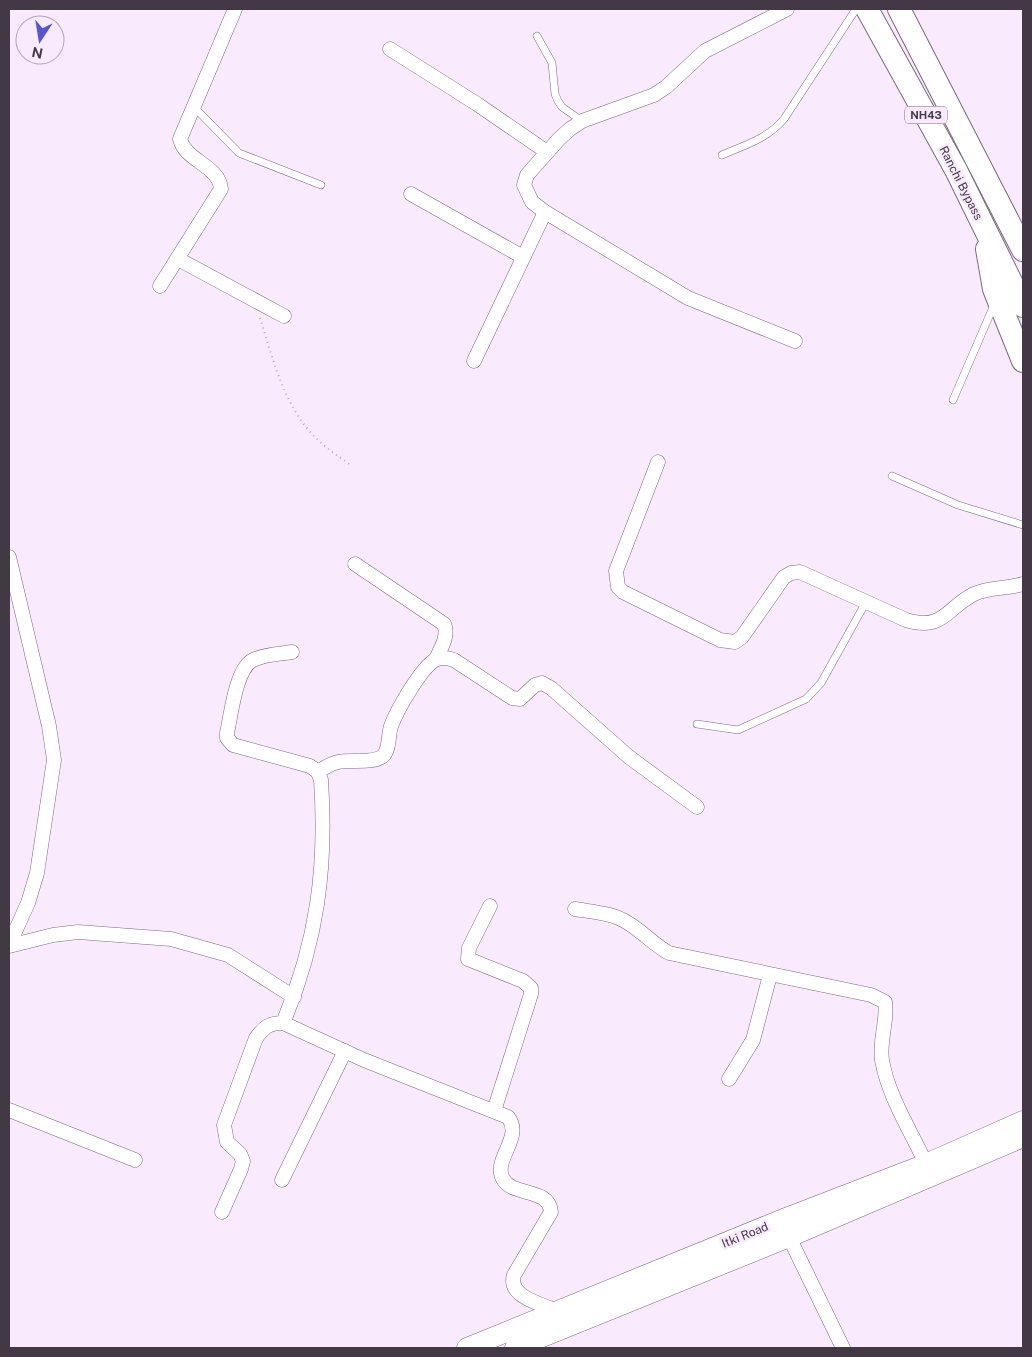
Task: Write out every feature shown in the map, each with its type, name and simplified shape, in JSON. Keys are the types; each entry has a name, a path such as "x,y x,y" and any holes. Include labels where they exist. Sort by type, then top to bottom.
{"highway":[{"name":"Ranchi Bypass","path":"867,9 956,170 1023,306"},
{"name":"Ranchi Bypass","path":"898,9 1023,250"},
{"name":"NH43","path":"993,191 1023,228"},
{"name":"NH43","path":"982,223 997,298 1023,360"}],"main road":[{"name":"Itki Road","path":"467,1348 559,1312 780,1220 926,1164 1023,1121"},
{"path":"515,1348 789,1237 1023,1137"}],"street":[{"path":"160,286 221,189 218,176 182,145 182,131 235,9"},
{"path":"787,9 705,51 654,95 582,121 558,139 527,175 524,185 532,202 545,212 688,298 795,341"},
{"path":"390,49 477,104 547,152"},
{"path":"410,194 523,257"},
{"path":"474,361 545,212"},
{"path":"178,259 284,316"},
{"path":"658,462 616,571 618,587 623,592 728,642 735,642 742,637 784,577 791,573 800,572 906,620 930,624 940,619 974,594 1023,584"},
{"path":"9,557 49,726 54,760 37,873 28,903 9,945"},
{"path":"318,772 328,764 339,761 376,759 383,756 394,719 423,672 436,659 447,630 444,624 355,564"},
{"path":"282,1023 294,997 306,959 321,886 322,789 318,772 310,766 233,745 227,738 227,733 243,668 253,660 261,657 292,652"},
{"path":"436,659 454,660 512,698 520,699 535,685 542,683 551,688 629,757 697,807"},
{"path":"490,906 469,948 468,959 523,981 531,988 494,1111"},
{"path":"575,909 603,913 628,922 659,948 669,953 872,995 885,1002 882,1050 884,1069 926,1164"},
{"path":"9,945 53,935 78,932 171,938 228,955 294,997"},
{"path":"729,1079 753,1040 770,975"},
{"path":"222,1212 241,1169 242,1161 240,1154 227,1142 224,1126 256,1038 263,1028 271,1023 282,1023 344,1051 508,1116 513,1123 510,1141 501,1167 501,1176 506,1183 537,1195 550,1205 551,1212 514,1275 512,1281 514,1289 520,1295 559,1312"},
{"path":"282,1180 344,1051"},
{"path":"9,1110 136,1160"},
{"path":"789,1237 839,1347"}],"lane":[{"path":"722,155 764,138 775,130 856,9"},
{"path":"537,36 552,62 555,94 558,101 562,107 582,121"},
{"path":"193,105 239,153 321,185"},
{"path":"953,400 997,298"},
{"path":"892,476 958,505 1023,525"},
{"path":"697,724 738,730 806,698 821,683 866,602"}],"path":[{"path":"254,300 282,385 291,406 313,434 352,466"}]}
